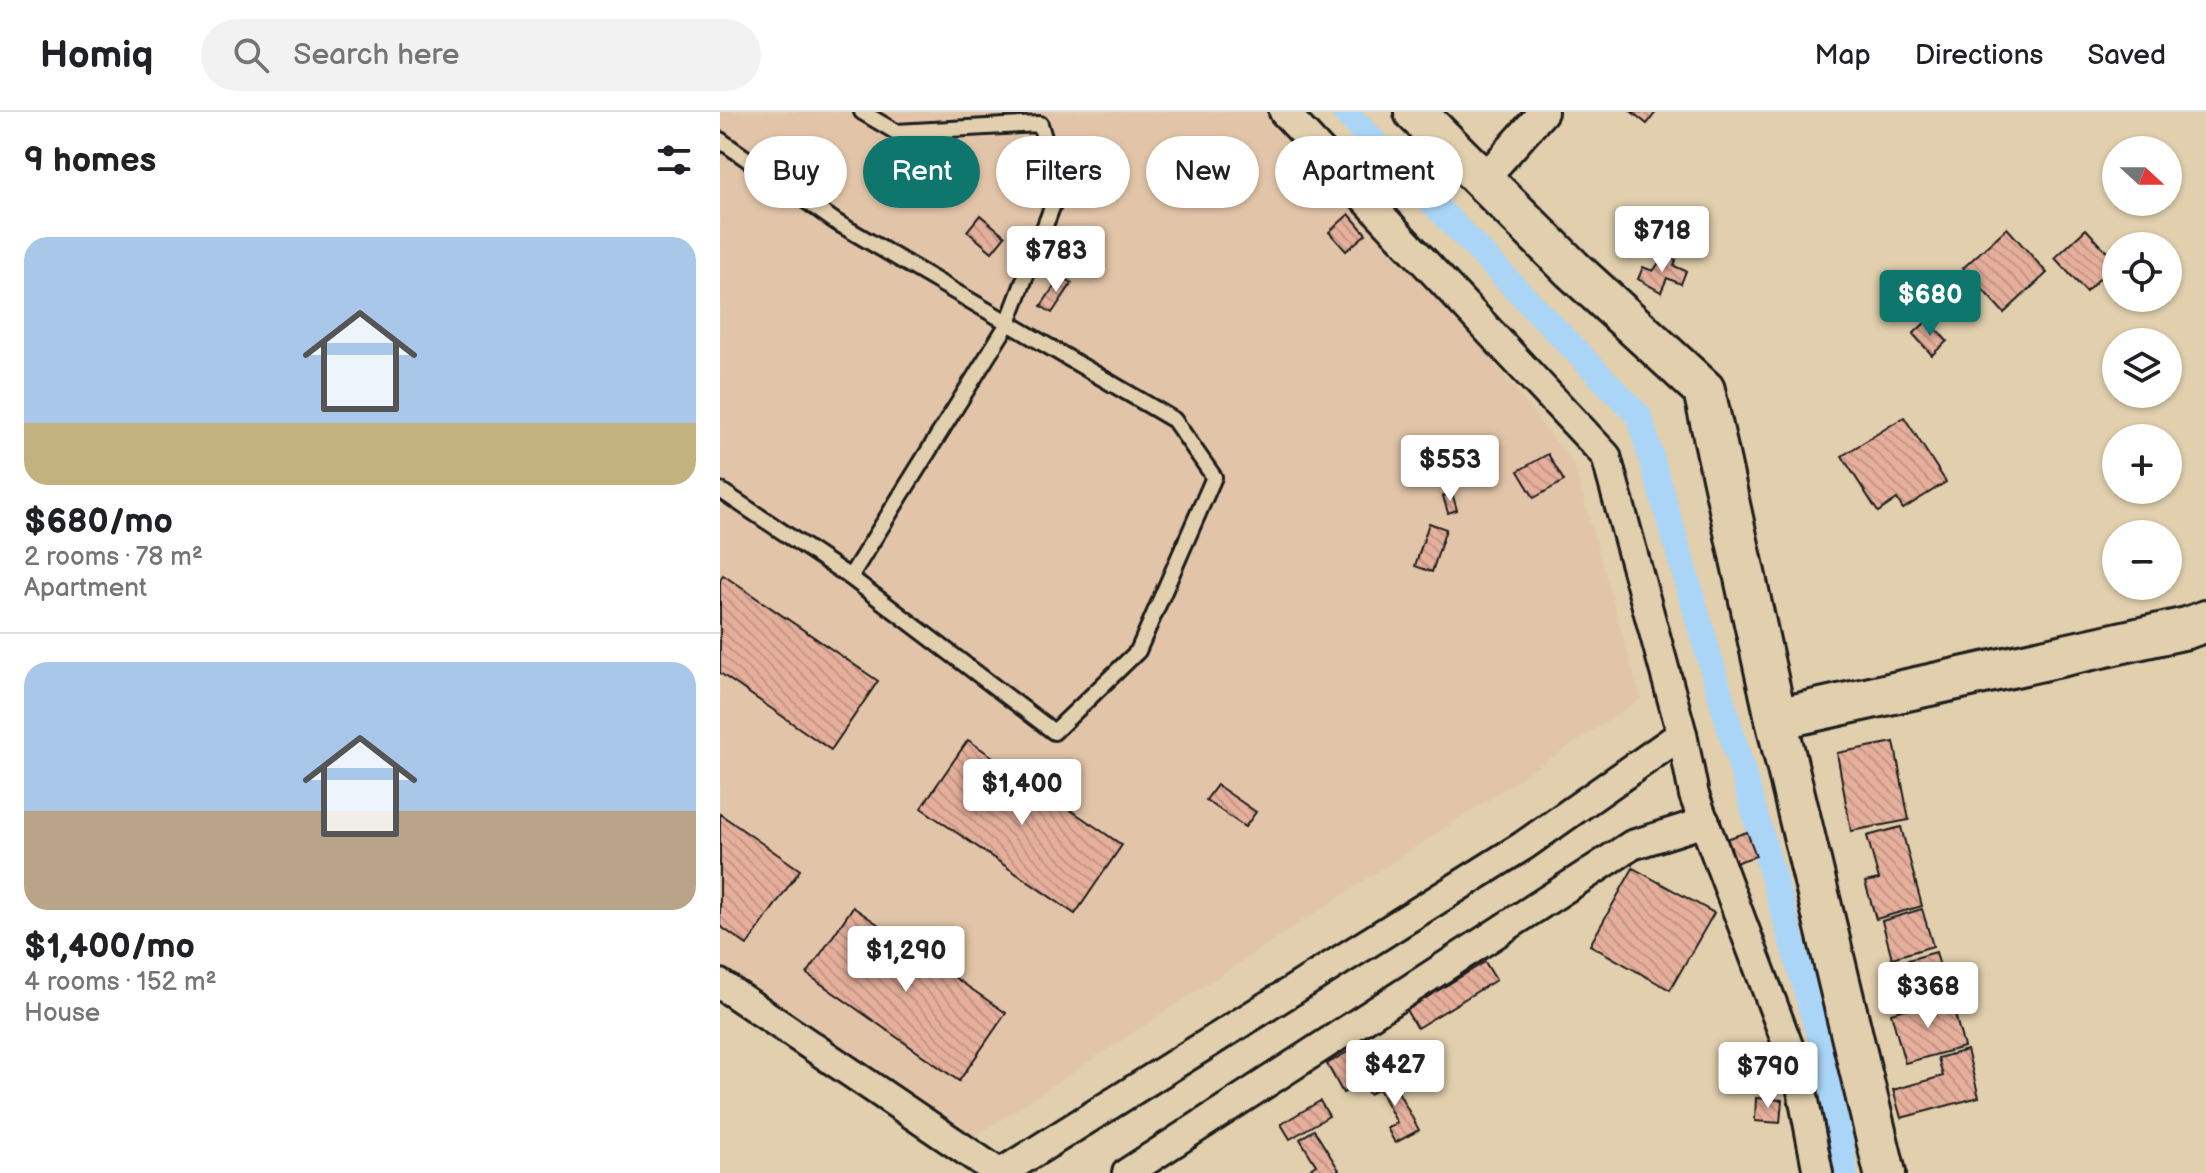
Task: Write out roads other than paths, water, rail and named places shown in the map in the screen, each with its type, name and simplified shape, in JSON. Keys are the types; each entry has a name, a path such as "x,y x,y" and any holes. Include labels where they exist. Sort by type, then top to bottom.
{"street":[{"path":"1284,112 1606,456 1682,734 1694,795 1799,1075 1818,1173"},
{"path":"1415,112 1572,269 1704,390 1776,719 1885,1173"},
{"path":"1483,180 1543,112"},
{"path":"1776,719 2187,628 2206,621"},
{"path":"720,984 1000,1173 1523,846 1682,734"},
{"path":"1127,1173 1632,845 1705,822"}],"lane":[{"path":"850,577 1007,325 1059,189 1040,124 896,132 862,112"},
{"path":"720,140 836,222 1007,325 1174,420 1214,477 1138,651 1054,732 850,577 720,490"}],"waterway":[{"path":"1345,112 1639,416 1830,1072 1845,1173"}]}
